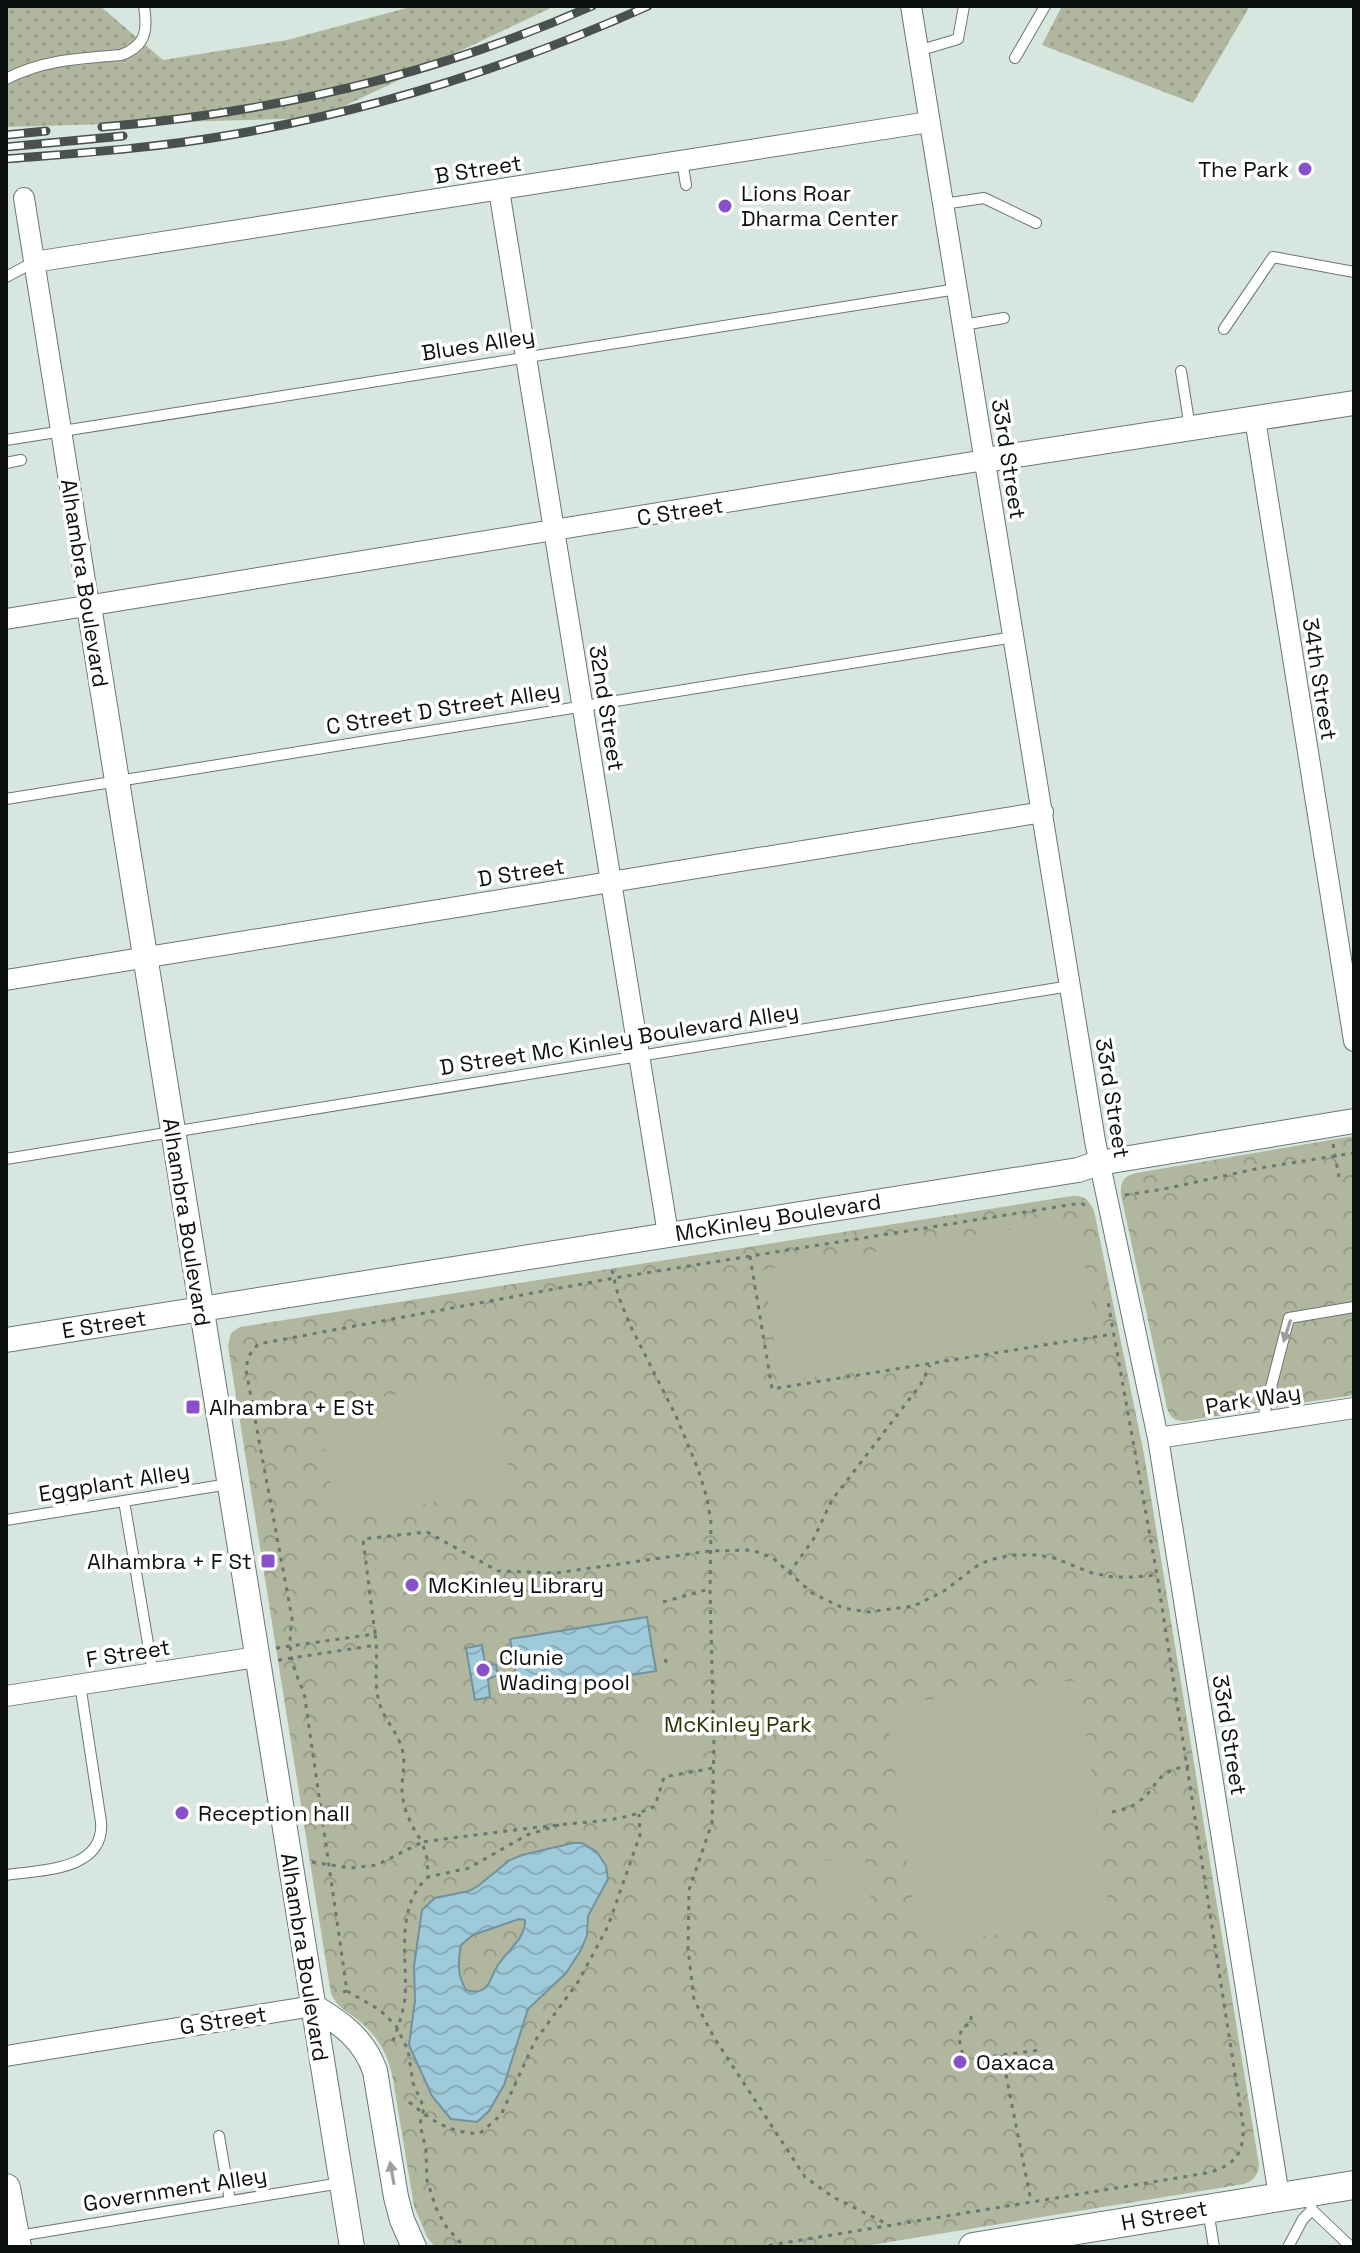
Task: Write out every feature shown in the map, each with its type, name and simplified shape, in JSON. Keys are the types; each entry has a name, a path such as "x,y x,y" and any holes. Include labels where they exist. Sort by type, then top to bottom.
{"main road":[{"name":"H Street","path":"985,2246 1279,2196 1310,2201 1354,2185"},
{"path":"6,2188 17,2242"}],"street":[{"name":"33rd Street","path":"911,6 1099,1163 1158,1438 1279,2196"},
{"name":"B Street","path":"34,262 929,122"},
{"name":"32nd Street","path":"499,190 668,1234"},
{"name":"Alhambra Boulevard","path":"24,198 229,1484 270,1655 313,2006 352,2247"},
{"name":"C Street","path":"6,619 1354,403"},
{"name":"34th Street","path":"1255,419 1354,1041"},
{"name":"D Street","path":"6,980 1043,812"},
{"name":"McKinley Boulevard","path":"201,1309 1078,1170 1099,1163 1354,1121"},
{"name":"E Street","path":"6,1340 201,1309"},
{"name":"Park Way","path":"1158,1438 1354,1408"},
{"name":"F Street","path":"6,1696 270,1655"},
{"name":"G Street","path":"6,2056 313,2006"},
{"path":"313,2006 347,2029 370,2058 375,2071 396,2197 414,2247"}],"lane":[{"path":"6,79 24,70 57,61 121,55 130,51 140,44 145,35 144,6"},
{"path":"918,51 958,39 964,6"},
{"path":"1015,58 1045,6"},
{"path":"682,161 686,185"},
{"path":"943,204 984,198 1036,223"},
{"path":"1224,329 1273,257 1354,272"},
{"path":"6,277 34,262"},
{"name":"Blues Alley","path":"6,440 957,289"},
{"path":"707,316 709,328"},
{"path":"963,325 1004,318"},
{"path":"1181,371 1190,429"},
{"path":"6,463 21,460"},
{"name":"C Street D Street Alley","path":"6,799 1014,637"},
{"name":"D Street Mc Kinley Boulevard Alley","path":"6,1159 1071,985"},
{"path":"1262,1422 1289,1318 1354,1307"},
{"name":"Eggplant Alley","path":"6,1520 229,1484"},
{"path":"124,1501 153,1673"},
{"path":"6,1875 74,1864 87,1857 102,1831 80,1684"},
{"path":"219,2136 230,2201"},
{"name":"Government Alley","path":"17,2242 342,2183"},
{"path":"1288,2247 1310,2201 1351,2247"},
{"path":"1208,2208 1214,2247"}],"path":[{"path":"1333,1140 1339,1177"},
{"path":"1121,1195 1354,1153"},
{"path":"464,2247 445,2225 427,2180 426,2150 420,2124 424,2108 413,2083 408,2050 398,2028 380,2010 345,1991 304,1692 290,1658 292,1618 246,1370 248,1357 258,1344 614,1278 1081,1203 1089,1207 1093,1218"},
{"path":"750,1256 772,1389 1113,1334"},
{"path":"612,1270 630,1325 676,1416 698,1469 711,1523 712,1823 689,1890 688,1949 694,2000 715,2039 805,2177 833,2197 891,2226"},
{"path":"759,2247 1207,2173 1230,2165 1242,2148 1243,2125 1157,1575 1106,1291"},
{"path":"789,1573 813,1540 832,1500 921,1384 930,1364"},
{"path":"393,2041 405,2000 403,1952 406,1927 413,1897 428,1877 427,1858 404,1802 401,1744 378,1699 377,1645 363,1539 427,1532 498,1571 556,1573 710,1551 752,1550 773,1558 802,1586 823,1599 843,1608 868,1612 914,1606 944,1591 977,1566 1012,1555 1054,1558 1092,1573 1113,1577 1157,1575"},
{"path":"663,1602 710,1589"},
{"path":"270,1655 289,1646 375,1634"},
{"path":"321,1641 323,1653"},
{"path":"270,1655 290,1658 377,1645"},
{"path":"1112,1812 1137,1803 1165,1773 1194,1765"},
{"path":"312,1862 350,1868 377,1865 422,1842 603,1822 639,1814 655,1806 664,1777 713,1768"},
{"path":"409,2102 433,2121 457,2132 479,2134 501,2115 535,2041 578,1982 608,1926 640,1835 639,1814"},
{"path":"428,1877 469,1868 527,1835 559,1825"},
{"path":"971,2016 971,2023 962,2028 959,2039 964,2060 1040,2050"},
{"path":"1002,2055 1031,2202"},
{"path":"1009,2206 1011,2214"}],"green space":[{"path":"6,6 100,6 163,60 287,40 414,6 555,6 319,118 6,127"},
{"path":"1062,6 1250,6 1193,103 1042,45"},
{"path":"1354,1136 1354,1395 1184,1421 1175,1419 1167,1408 1121,1195 1123,1181 1136,1173"},
{"name":"McKinley Park","path":"1072,1196 1086,1199 1094,1211 1144,1454 1259,2165 1256,2175 1244,2184 859,2247 435,2247 427,2237 414,2206 389,2063 372,2033 340,2006 331,1994 228,1346 231,1333 240,1327"},
{"path":"1077,1219 1097,1334 781,1382 763,1270"},
{"path":"492,1377 512,1488 337,1519 317,1409"},
{"path":"1079,1680 1110,1919 918,1945 886,1705"},
{"path":"701,1718 707,1753 645,1763 639,1728"},
{"path":"864,1854 872,1907 825,1914 817,1862"}],"water":[{"path":"647,1617 656,1671 519,1693 510,1639"},
{"name":"Clunie Wading pool","path":"482,1645 485,1664 496,1665 498,1675 488,1679 490,1697 475,1700 466,1648"},
{"path":"582,1843 597,1852 606,1866 608,1879 588,1916 587,1935 581,1950 566,1973 528,2009 504,2085 489,2111 477,2122 451,2119 432,2096 409,2045 415,2001 414,1966 422,1910 435,1898 469,1891 510,1860","holes":["519,1919 525,1920 522,1933 487,1986 473,1992 466,1990 459,1968 461,1945 473,1935"]}],"railway":[{"path":"102,127 228,112 352,87 474,52 592,6"},
{"path":"6,159 202,140 338,113 495,67 648,6"},
{"path":"6,135 46,131"},
{"path":"6,147 123,136"}],"place":[{"name":"The Park","path":"1305,169"},
{"name":"Lions Roar Dharma Center","path":"725,206"},
{"name":"Alhambra + E St","path":"193,1407"},
{"name":"Alhambra + F St","path":"268,1561"},
{"name":"McKinley Library","path":"412,1585"},
{"name":"Clunie Wading pool","path":"483,1670"},
{"name":"Reception hall","path":"182,1813"},
{"name":"Oaxaca","path":"960,2062"}]}
